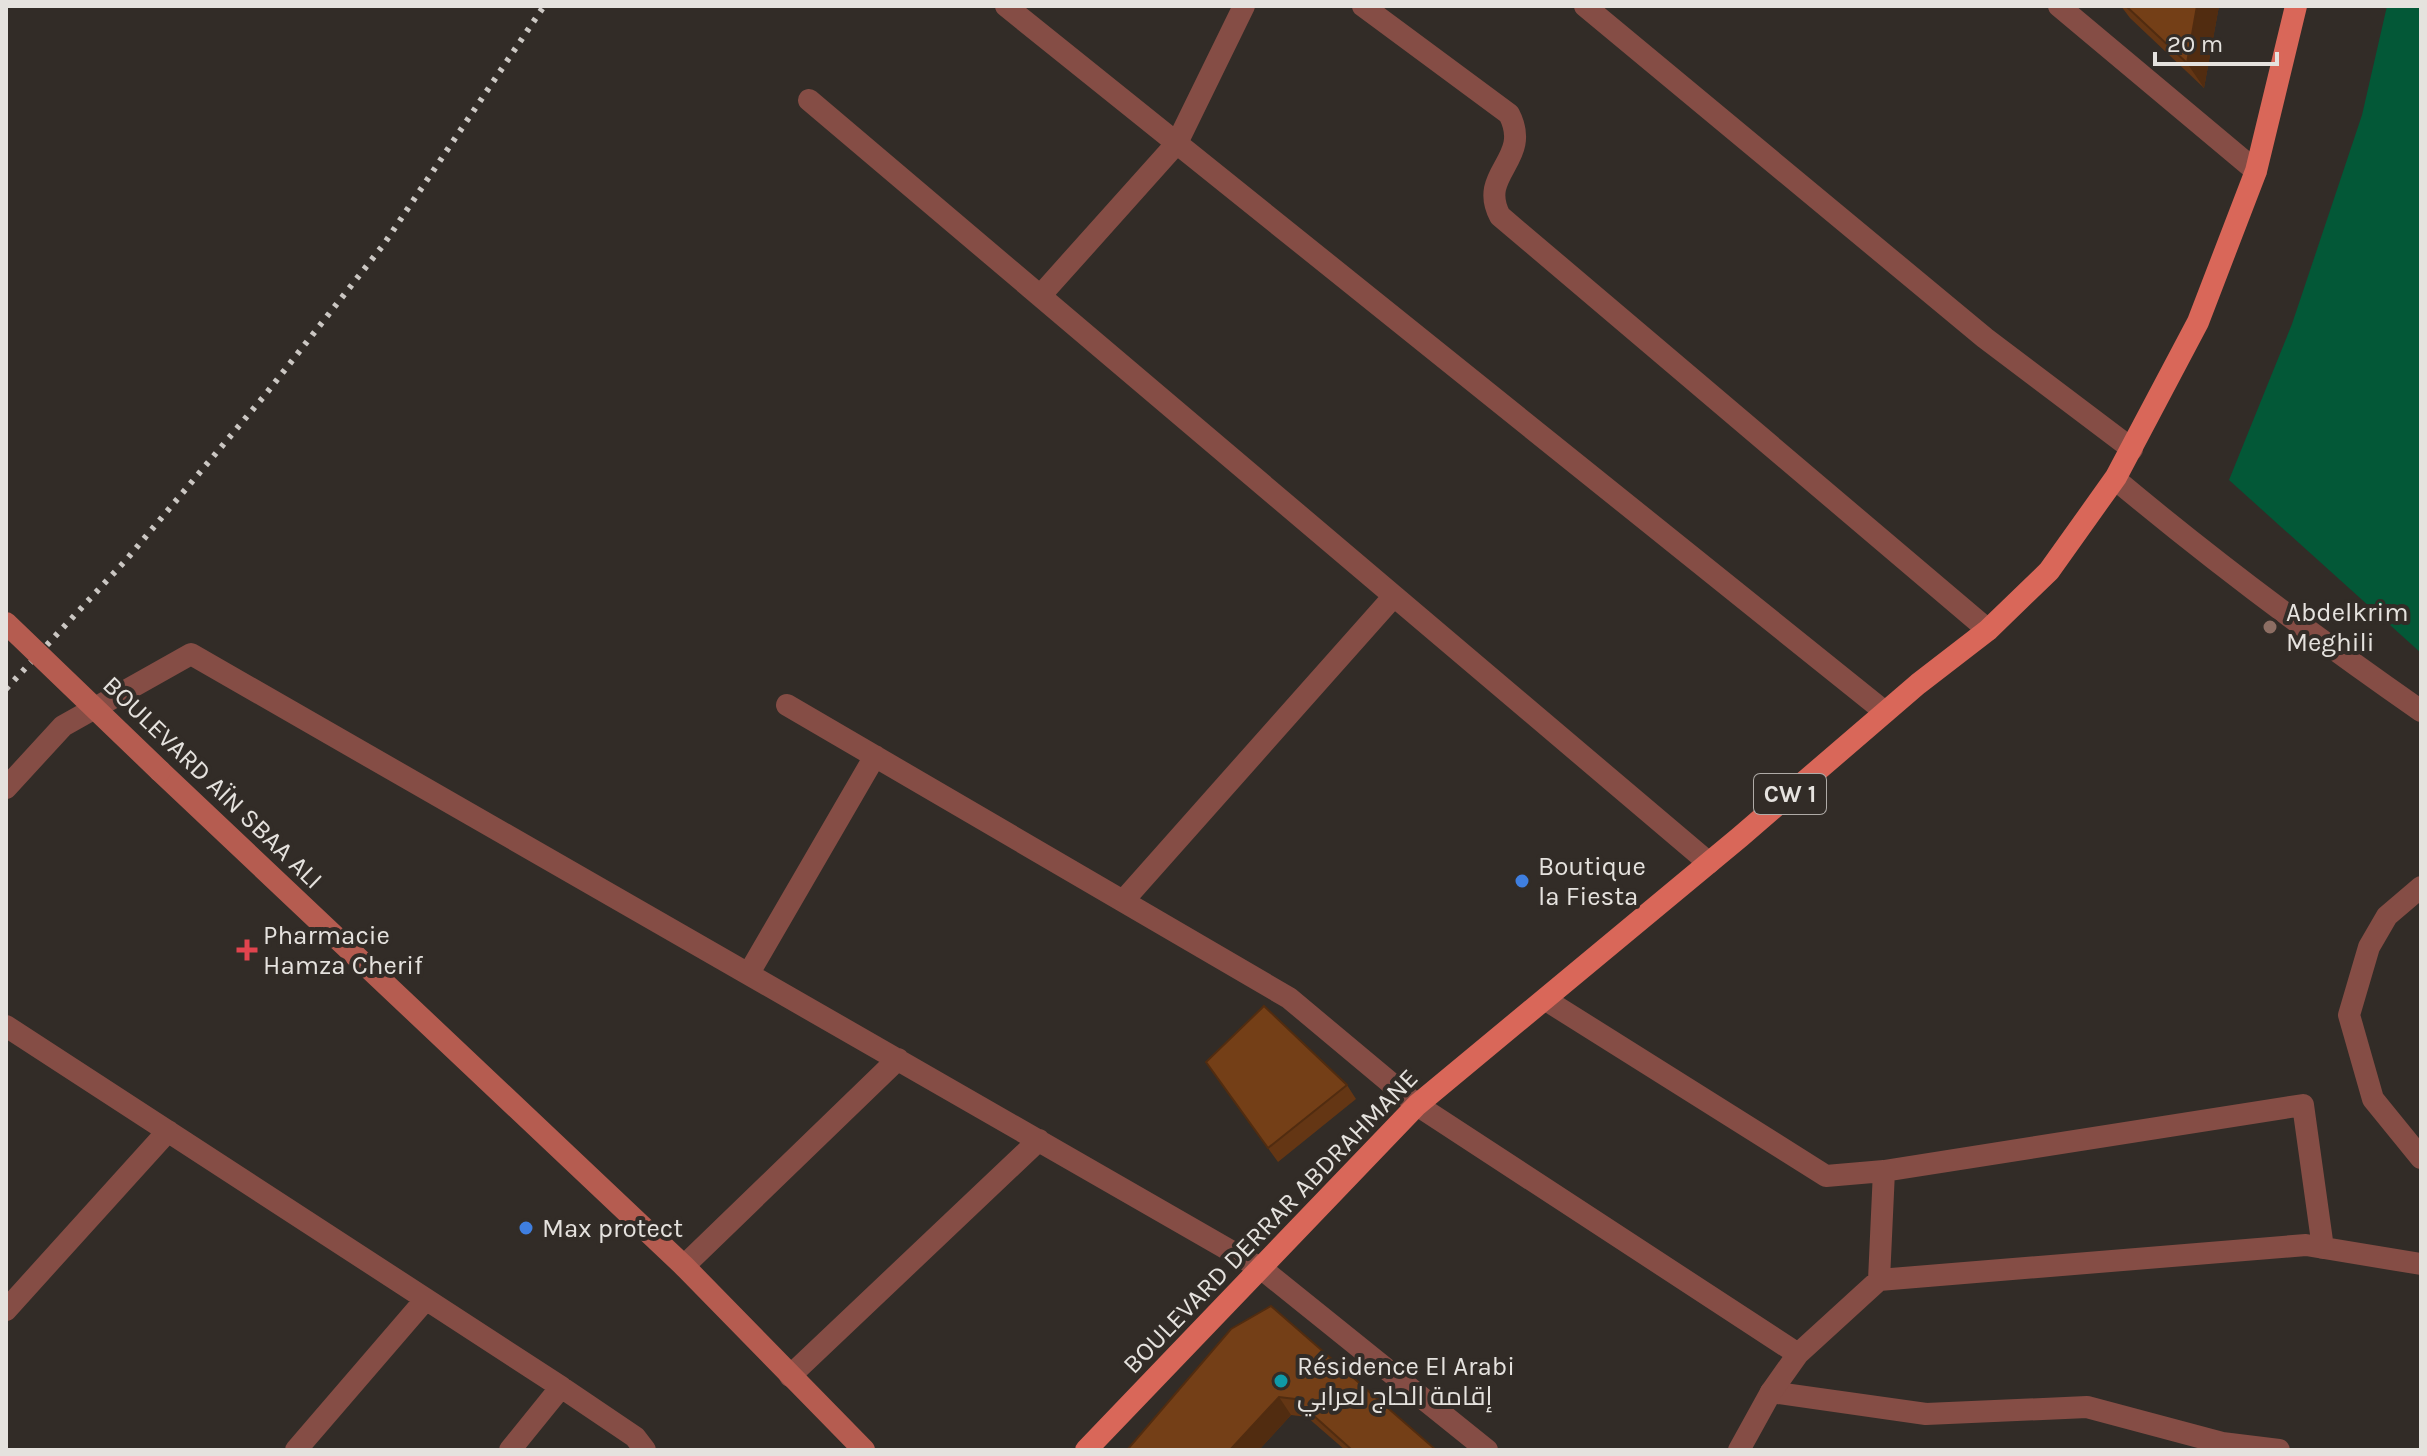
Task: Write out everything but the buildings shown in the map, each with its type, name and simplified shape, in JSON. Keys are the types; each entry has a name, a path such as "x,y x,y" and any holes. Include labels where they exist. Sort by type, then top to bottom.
{"main road":[{"name":"BOULEVARD DERRAR ABDRAHMANE","path":"1086,1450 1417,1105 1546,1000 1918,684 1988,630 2049,571 2115,479 2198,322 2256,171 2296,6"},
{"name":"BOULEVARD AÏN SBAA ALI","path":"6,623 684,1266 864,1450"}],"street":[{"path":"1006,6 1885,712"},
{"path":"1040,296 1177,143 1244,6"},
{"path":"1363,6 1509,114 1516,137 1513,154 1494,188 1494,202 1500,216 1988,630"},
{"path":"1585,6 1985,338 2132,449"},
{"path":"2059,6 2256,171"},
{"path":"809,100 1709,863"},
{"path":"2115,479 2345,657 2421,711"},
{"path":"1123,901 1394,596"},
{"path":"6,788 63,726 191,654 1262,1269 1487,1450"},
{"path":"787,705 1289,998 1417,1105 1798,1354"},
{"path":"749,973 875,756"},
{"path":"2421,887 2387,916 2369,947 2349,1015 2373,1099 2421,1158"},
{"path":"1546,1000 1826,1176 1884,1171 2303,1105 2323,1248"},
{"path":"6,1026 561,1387 635,1437 645,1450"},
{"path":"684,1266 898,1059"},
{"path":"6,1310 168,1131"},
{"path":"790,1376 1039,1140"},
{"path":"1879,1280 1884,1171"},
{"path":"1739,1450 1771,1392 1798,1354 1879,1280 2306,1245 2421,1264"},
{"path":"296,1450 426,1299"},
{"path":"510,1450 561,1387"},
{"path":"1771,1392 1926,1414 2087,1407 2222,1443 2279,1450"}],"green space":[{"path":"2387,6 2421,6 2421,653 2229,480 2292,324 2362,115"}],"railway":[{"path":"6,689 126,560 265,395 384,244 544,6"}],"place":[{"name":"Abdelkrim Meghili","path":"2270,627"},
{"name":"Boutique la Fiesta","path":"1522,881"},
{"name":"Pharmacie Hamza Cherif","path":"247,950"},
{"name":"Max protect","path":"526,1228"},
{"name":"Résidence El Arabi إقامة الحاج لعرابي","path":"1281,1381"}]}
